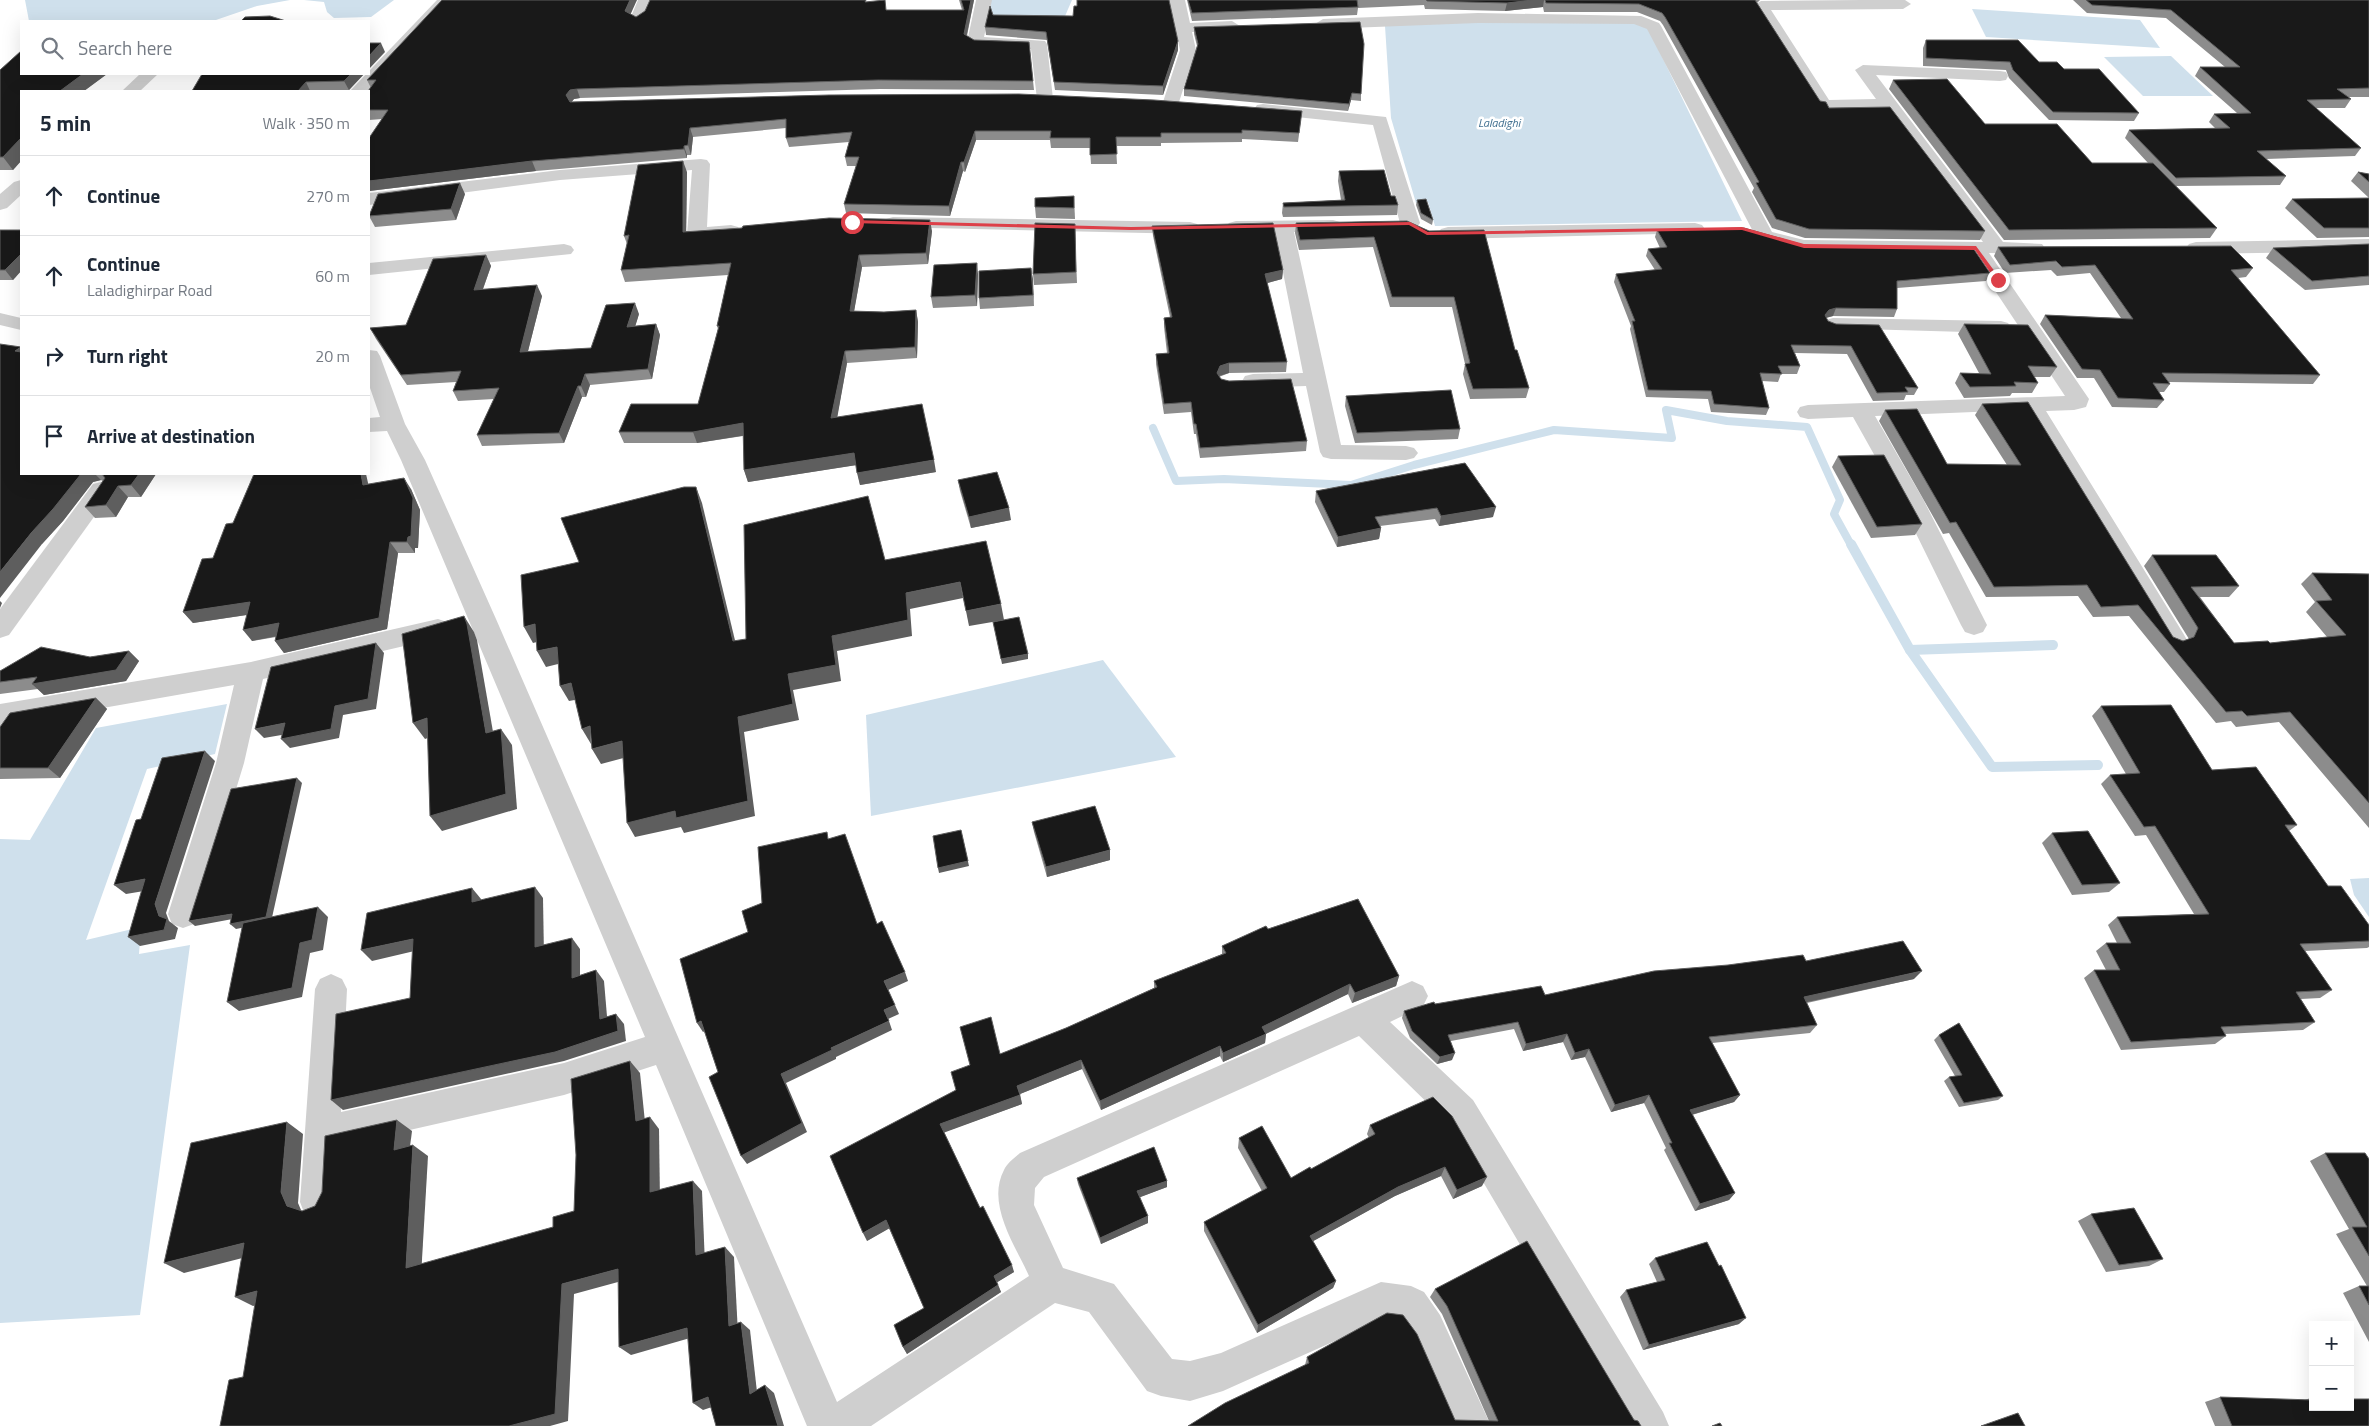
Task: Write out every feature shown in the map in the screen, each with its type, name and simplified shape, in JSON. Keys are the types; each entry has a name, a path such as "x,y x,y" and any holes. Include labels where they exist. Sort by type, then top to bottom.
{"street":[{"path":"359,90 445,0"},
{"path":"638,19 646,0"},
{"path":"984,0 975,42 1039,44 1045,99"},
{"path":"1171,102 1188,50 1177,0"},
{"path":"1890,104 1824,105 1798,64 1774,32 1760,6 1903,4"},
{"path":"1304,24 1475,12 1636,19 1652,26 1764,235"},
{"path":"1182,28 1243,26"},
{"path":"370,61 385,61"},
{"path":"1808,412 2078,402 2078,399 2030,327 1987,248 1890,104 1863,70 2000,76"},
{"path":"131,90 149,75"},
{"path":"1025,99 1064,99"},
{"path":"1151,101 1190,103"},
{"path":"1249,108 1380,122 1410,223"},
{"path":"370,199 560,175 701,164 697,234 745,229"},
{"path":"0,204 20,187"},
{"path":"872,222 1131,228 1352,225"},
{"path":"1390,224 1410,223 1427,234 1713,229"},
{"path":"1283,227 1317,379 1331,452 1406,454"},
{"path":"1742,228 1804,246 2056,248"},
{"path":"2173,248 2369,245"},
{"path":"370,269 564,250"},
{"path":"0,318 20,324"},
{"path":"1832,324 2030,327"},
{"path":"370,362 381,424 413,460 483,619 827,1426"},
{"path":"1229,382 1317,379"},
{"path":"2031,404 2174,640"},
{"path":"1860,410 1911,499 1974,625"},
{"path":"0,628 100,490"},
{"path":"0,715 251,672 483,619"},
{"path":"183,914 230,763 251,672"},
{"path":"318,1202 331,989"},
{"path":"1051,1284 1016,1206 1017,1180 1032,1165 1364,1019 1412,996"},
{"path":"1364,1019 1461,1112 1649,1426"},
{"path":"322,1133 564,1080 665,1046"},
{"path":"836,1426 1051,1284 1101,1297 1161,1377 1190,1380 1223,1372 1381,1301 1411,1305 1427,1328 1471,1426"}],"water":[{"path":"25,0 290,0 257,6 216,20 29,20"},
{"path":"304,0 394,0 371,17 334,18 327,12 324,2"},
{"path":"991,0 1072,0 1062,23 987,20"},
{"path":"1972,9 2140,20 2160,48 1986,37"},
{"name":"Laladighi","path":"1482,21 1632,22 1648,28 1742,221 1435,226 1428,202 1416,203 1391,118 1385,26"},
{"path":"2171,56 2213,96 2143,96 2104,57"},
{"path":"1103,660 1176,757 871,816 866,715"},
{"path":"227,704 215,754 147,769 86,940 141,927 139,954 190,945 140,1315 0,1323 0,839 30,840 96,728"},
{"path":"2369,878 2369,917 2354,895 2350,879"}],"building":[{"path":"442,0 630,0 625,11 636,17 645,11 650,0 866,0 865,2 885,0 886,10 964,10 961,0 971,0 964,34 974,40 1029,42 1033,81 878,80 577,89 570,90 566,95 570,102 829,95 1019,94 1154,100 1302,111 1299,133 1242,130 1242,133 1161,133 1161,137 1116,137 1117,154 1090,155 1090,138 1050,138 1051,131 975,131 964,162 961,162 949,206 844,204 859,157 845,157 852,132 786,138 786,119 690,128 688,145 684,146 684,149 532,161 370,181 370,137 388,110 370,110 369,90 376,80 367,80"},
{"path":"1077,0 1169,0 1178,41 1163,86 1054,82 1046,32 985,27 990,6 993,15 1073,16"},
{"path":"1188,0 1357,0 1358,7 1192,13"},
{"path":"1426,0 1533,0 1507,3"},
{"path":"1545,0 1755,0 1820,101 1826,102 1829,108 1890,107 1985,231 1809,229 1776,219 1756,183 1759,182 1662,13 1639,4 1546,3"},
{"path":"2086,0 2369,0 2369,88 2337,89 2351,99 2307,100 2361,148 2257,151 2286,176 2176,178 2129,130 2230,128 2214,114 2251,113 2200,67 2240,67 2171,10 2092,5"},
{"path":"270,16 283,20 242,20 245,17"},
{"path":"1360,22 1364,44 1361,94 1352,93 1349,104 1184,89 1198,44 1194,27"},
{"path":"1926,40 2018,40 2039,62 2057,62 2064,69 2099,69 2139,113 2053,112 2013,70 2010,62 1926,58"},
{"path":"370,43 381,43 370,55"},
{"path":"20,52 20,75 82,75 61,90 20,90 20,139 3,157 0,157 0,70"},
{"path":"201,75 350,75 344,81 306,82 299,90 193,90"},
{"path":"1947,79 1985,124 2057,124 2092,163 2153,163 2217,228 2009,230 1893,80"},
{"path":"683,161 683,232 742,228 743,226 829,218 930,220 926,253 859,255 850,311 884,312 916,310 915,347 845,351 831,418 922,404 934,460 857,473 854,453 744,470 743,423 693,432 619,432 631,404 698,404 719,326 717,326 731,263 621,270 629,235 624,236 638,165"},
{"path":"1384,170 1391,196 1395,196 1398,205 1284,207 1283,203 1345,200 1339,171"},
{"path":"2358,172 2369,174 2369,182"},
{"path":"460,183 451,209 370,216 378,194"},
{"path":"1074,196 1074,208 1035,207 1035,198"},
{"path":"2369,198 2369,228 2324,228 2292,199"},
{"path":"1426,199 1433,220 1421,213 1417,200"},
{"path":"1407,221 1429,231 1484,230 1515,350 1517,350 1529,388 1473,389 1465,364 1470,363 1454,297 1392,297 1374,237 1300,240 1296,223"},
{"path":"1035,223 1075,224 1076,272 1033,274"},
{"path":"1273,223 1283,270 1265,274 1287,362 1229,363 1220,366 1217,373 1221,379 1229,381 1291,379 1307,441 1200,448 1191,402 1164,404 1156,354 1169,353 1164,318 1172,317 1152,226"},
{"path":"1744,228 1807,246 1973,248 1990,273 1897,281 1897,309 1836,308 1829,310 1825,315 1828,321 1836,324 1879,325 1918,388 1905,387 1908,392 1877,393 1851,346 1791,345 1800,366 1778,366 1782,374 1760,373 1769,408 1714,404 1711,391 1648,390 1632,321 1635,321 1616,274 1662,269 1648,249 1667,247 1657,230"},
{"path":"0,230 20,230 20,255 5,270 0,270"},
{"path":"2369,244 2369,276 2312,281 2273,248"},
{"path":"2231,246 2253,268 2231,270 2320,375 2162,373 2170,384 2153,383 2164,400 2118,398 2100,370 2082,369 2045,315 2133,319 2095,265 2062,267 2056,261 2010,265 1998,247"},
{"path":"486,255 474,290 537,285 520,352 591,348 606,305 635,303 627,327 656,324 648,369 585,374 581,386 578,386 559,433 477,435 499,388 453,391 461,371 401,375 370,328 406,325 433,259"},
{"path":"977,263 975,295 931,297 934,265"},
{"path":"1031,268 1033,295 979,298 979,271"},
{"path":"1964,324 2028,325 2057,367 2028,366 2038,383 2014,382 2016,386 1970,387 1960,373 1991,374"},
{"path":"0,344 20,347 15,351 20,352 20,475 80,475 0,572"},
{"path":"1451,390 1460,429 1357,433 1346,396"},
{"path":"2028,402 2173,637 2183,641 2194,637 2198,628 2152,555 2216,555 2239,586 2191,587 2234,643 2268,641 2270,643 2346,635 2316,601 2332,600 2312,573 2369,574 2369,803 2290,712 2247,716 2242,711 2226,712 2138,605 2101,607 2087,585 1994,587 1956,522 1950,523 1885,410 1917,409 1947,464 2021,465 1982,404"},
{"path":"1884,455 1922,524 1877,527 1838,456"},
{"path":"1465,463 1496,507 1441,516 1437,508 1375,517 1381,528 1338,537 1316,491"},
{"path":"997,472 1009,508 969,517 958,480"},
{"path":"103,475 138,475 131,485 118,486 106,505 85,507 105,478"},
{"path":"254,475 361,475 363,485 404,478 413,498 411,536 408,537 407,542 390,542 379,618 275,641 279,623 243,630 250,602 183,612 202,559 213,558 226,524 233,523"},
{"path":"684,487 696,487 733,641 746,639 744,525 868,496 885,560 986,541 1001,604 966,611 960,582 906,593 908,620 832,636 836,665 788,674 793,704 738,717 748,801 676,818 675,811 627,823 622,741 592,749 590,726 582,729 571,683 560,686 557,647 537,651 535,624 524,627 521,575 579,562 561,518"},
{"path":"464,616 486,733 501,729 506,794 430,816 427,718 413,723 402,634"},
{"path":"1019,617 1028,654 1001,659 993,622"},
{"path":"376,643 368,699 335,706 331,729 281,739 285,723 255,729 271,667"},
{"path":"41,647 90,657 129,651 116,670 32,684 37,677 0,682 0,671"},
{"path":"96,698 48,768 0,768 0,727 10,713"},
{"path":"2171,705 2212,770 2256,767 2297,825 2285,825 2328,886 2341,886 2369,925 2369,941 2300,944 2332,990 2296,992 2315,1022 2221,1027 2226,1036 2131,1042 2094,970 2120,970 2106,943 2131,943 2117,917 2209,914 2155,826 2144,827 2110,775 2140,773 2101,706"},
{"path":"205,751 155,904 159,916 167,919 164,930 128,937 145,879 114,885 136,820 141,819 162,758"},
{"path":"297,778 266,917 230,924 232,914 189,921 231,789"},
{"path":"1095,806 1110,850 1046,867 1032,822"},
{"path":"961,830 968,861 938,868 933,836"},
{"path":"2088,831 2120,883 2082,885 2052,833"},
{"path":"827,832 828,839 845,834 877,924 882,921 905,972 884,981 895,1005 884,1010 889,1021 781,1074 802,1123 741,1156 709,1077 718,1072 701,1021 697,1023 680,959 748,932 742,911 762,903 758,847"},
{"path":"535,887 535,947 572,938 572,978 596,970 600,1019 616,1014 618,1031 555,1052 331,1100 336,1014 410,998 413,939 361,950 367,913 472,888 472,902"},
{"path":"1358,899 1399,976 1355,993 1350,984 1262,1027 1266,1034 1223,1053 1220,1046 1100,1101 1081,1060 1017,1086 1020,1095 940,1124 980,1208 983,1206 1012,1265 994,1276 998,1285 903,1347 894,1325 924,1308 886,1220 863,1233 830,1156 956,1090 951,1072 970,1065 960,1027 991,1017 1000,1054 1066,1028 1157,987 1154,981 1226,953 1222,946 1266,926 1268,929"},
{"path":"318,907 312,940 300,943 292,988 227,1002 243,923"},
{"path":"1903,941 1922,971 1804,997 1817,1025 1709,1037 1740,1095 1690,1110 1735,1193 1700,1204 1669,1143 1672,1143 1649,1095 1615,1105 1589,1049 1575,1053 1567,1034 1526,1044 1518,1022 1448,1035 1455,1053 1440,1057 1412,1031 1404,1011 1434,1002 1435,1004 1541,986 1545,995 1654,971 1728,965 1803,955 1806,961"},
{"path":"1959,1023 2003,1096 1964,1103 1949,1077 1962,1075 1939,1035"},
{"path":"630,1061 636,1121 650,1117 650,1192 693,1181 696,1255 725,1247 729,1326 741,1322 750,1394 765,1385 778,1426 716,1426 708,1397 693,1403 687,1328 619,1347 618,1269 562,1284 555,1414 509,1426 220,1426 229,1380 243,1377 257,1291 235,1297 244,1243 164,1263 191,1143 287,1122 281,1192 287,1206 302,1211 315,1206 322,1192 325,1136 397,1120 394,1150 413,1145 406,1268 553,1227 553,1217 574,1211 576,1155 571,1079"},
{"path":"1433,1097 1452,1116 1487,1177 1457,1190 1445,1167 1398,1187 1310,1236 1336,1281 1258,1325 1204,1222 1267,1188 1239,1138 1262,1126 1291,1178 1375,1134 1370,1125"},
{"path":"1154,1147 1167,1181 1137,1191 1148,1216 1100,1238 1077,1178"},
{"path":"2325,1153 2365,1153 2369,1159 2369,1256 2352,1227 2367,1227"},
{"path":"2134,1208 2163,1259 2119,1265 2091,1214"},
{"path":"1527,1241 1634,1420 1638,1421 1641,1426 1188,1426 1225,1403 1309,1363 1307,1357 1387,1313 1403,1315 1417,1334 1455,1420 1498,1421 1447,1306 1435,1289"},
{"path":"1707,1242 1719,1266 1721,1265 1746,1318 1649,1345 1626,1290 1665,1280 1655,1258"},
{"path":"2359,1286 2369,1286 2369,1305"},
{"path":"2220,1397 2309,1400 2309,1411 2354,1411 2354,1399 2369,1399 2369,1426 2232,1426"},
{"path":"2018,1413 2025,1426 1981,1426"}],"waterway":[{"path":"1153,428 1176,481 1224,479 1351,485 1414,465 1554,430 1672,438 1666,410 1727,421 1807,427 1840,500 1834,514 1851,545"},
{"path":"1851,544 1910,650"},
{"path":"1910,650 2053,645"},
{"path":"1910,650 1992,767 2098,765"}],"route":[{"path":"852,222 1131,228 1283,227 1410,223 1427,234 1742,228 1804,246 1976,248 1998,280"}]}
